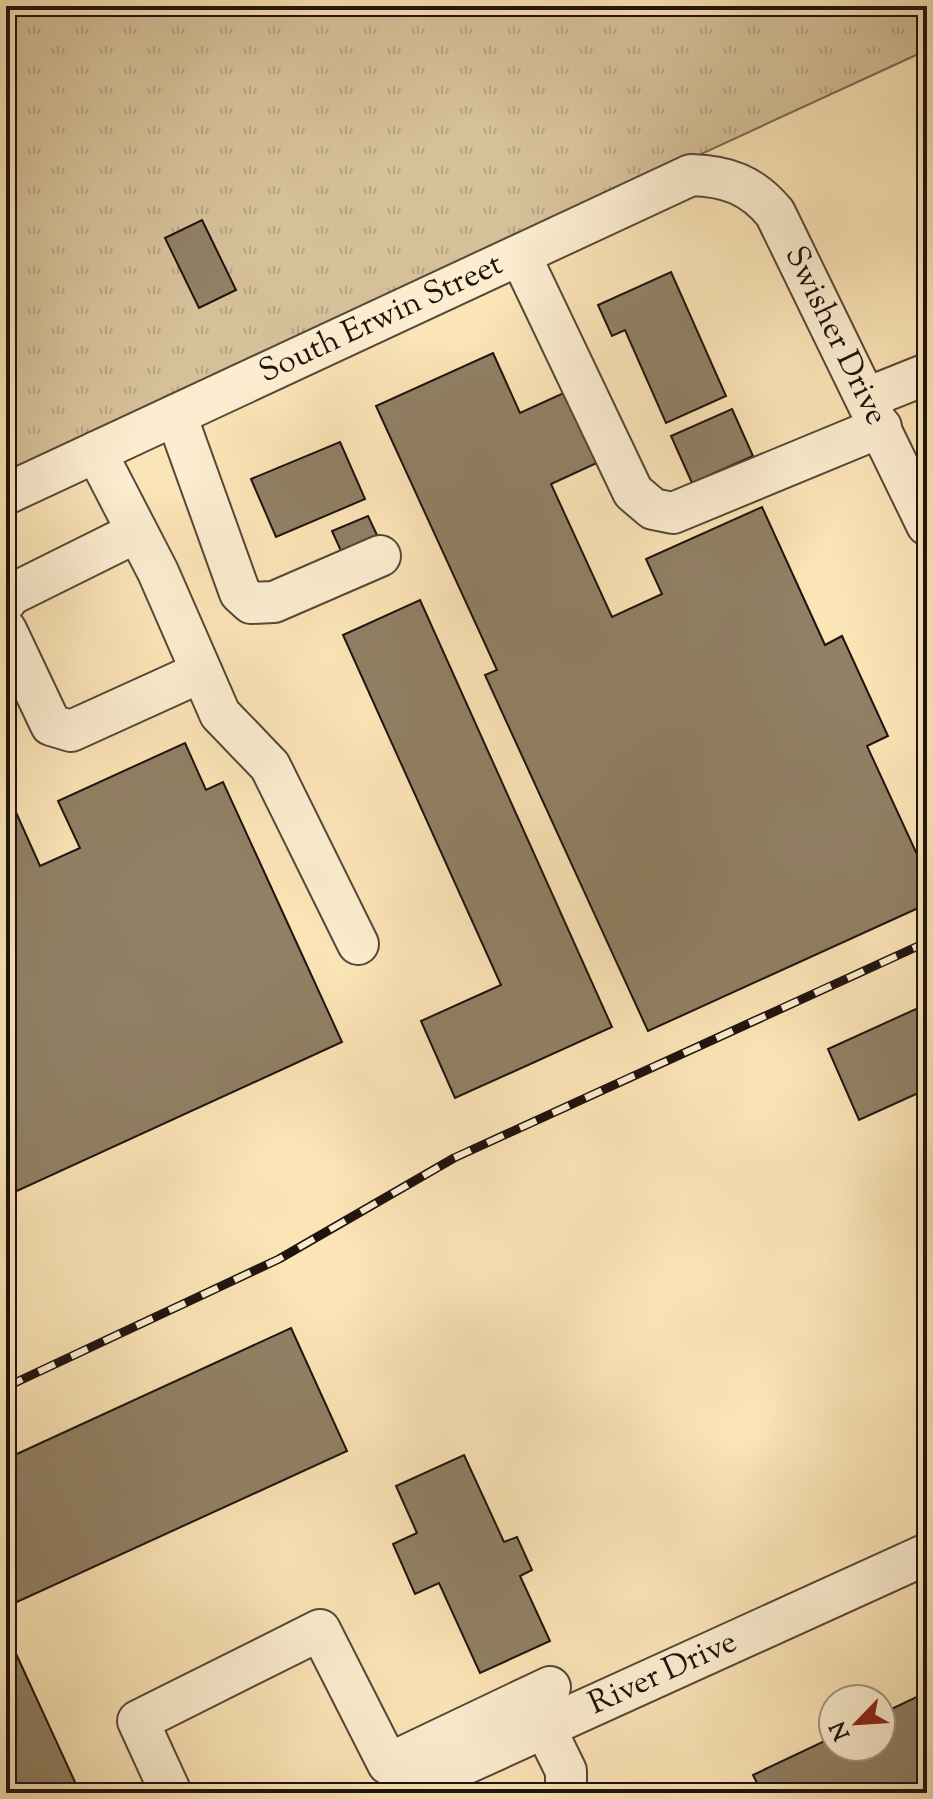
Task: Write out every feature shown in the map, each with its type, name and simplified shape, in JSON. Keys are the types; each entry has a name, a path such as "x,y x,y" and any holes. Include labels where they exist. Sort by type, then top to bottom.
{"street":[{"name":"South Erwin Street","path":"6,494 691,175 715,176 759,194"},
{"name":"Swisher Drive","path":"759,194 775,213 927,525"},
{"path":"520,255 633,492 653,509 673,513 874,412 927,374"},
{"path":"176,415 240,593 251,603 274,602 380,556"},
{"path":"96,452 137,532 220,714 270,766 358,944"},
{"path":"6,601 8,596 137,532"},
{"path":"6,630 51,725 71,731 201,672"},
{"name":"River Drive","path":"398,1783 545,1728 927,1554"},
{"path":"171,1793 138,1721 320,1630 398,1783 550,1687"},
{"path":"545,1728 566,1771 566,1793"}],"green space":[{"path":"6,6 927,6 927,50 6,474"}],"building":[{"path":"202,220 236,290 199,308 165,238"},
{"path":"671,272 726,396 666,423 625,330 612,336 598,305"},
{"path":"493,353 520,413 568,391 601,461 551,484 612,617 662,594 646,559 762,507 825,645 842,636 888,736 867,746 927,876 927,904 648,1031 485,675 497,670 376,406"},
{"path":"732,409 753,456 692,483 671,436"},
{"path":"340,442 365,499 276,537 251,479"},
{"path":"368,516 377,535 341,551 332,531"},
{"path":"420,600 612,1027 455,1098 421,1021 501,985 343,635"},
{"path":"185,743 206,790 223,782 342,1042 6,1196 6,790 40,866 80,848 58,801"},
{"path":"927,1004 927,1089 859,1120 828,1049"},
{"path":"291,1328 347,1451 6,1607 6,1459"},
{"path":"464,1455 504,1542 517,1537 532,1570 520,1576 550,1641 480,1673 439,1583 415,1594 393,1544 417,1533 396,1486"},
{"path":"6,1632 80,1793 6,1793"},
{"path":"927,1692 927,1793 762,1793 753,1775 817,1745 817,1763 897,1763 897,1706"}],"railway":[{"path":"6,1387 279,1259 454,1158 927,942"}]}
